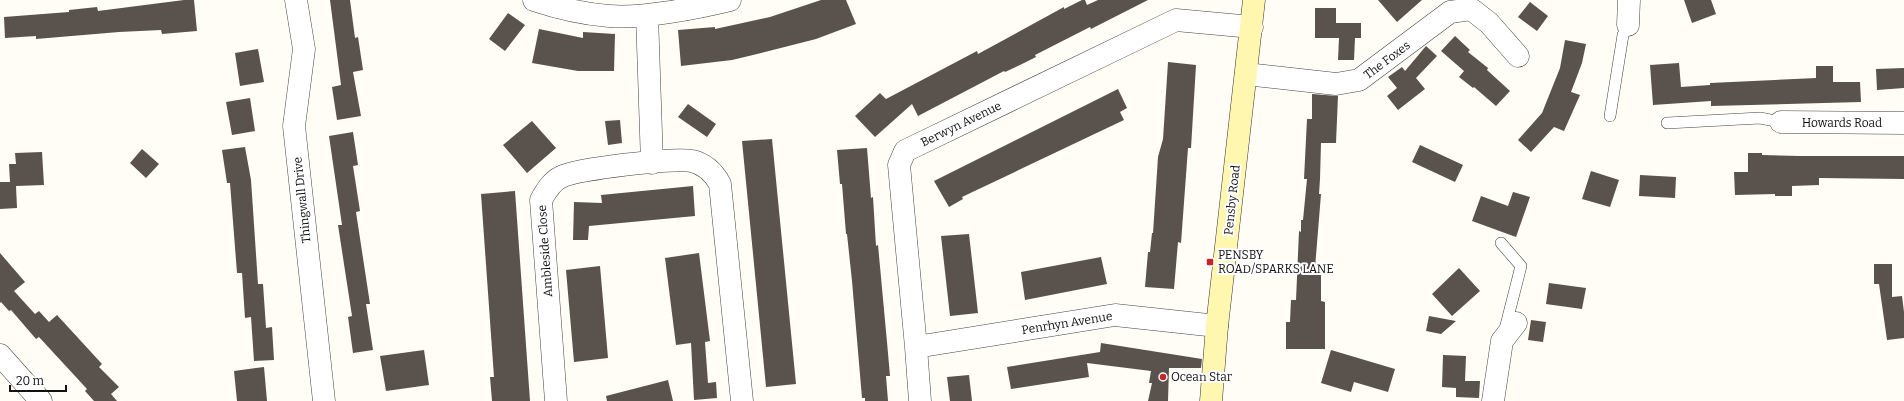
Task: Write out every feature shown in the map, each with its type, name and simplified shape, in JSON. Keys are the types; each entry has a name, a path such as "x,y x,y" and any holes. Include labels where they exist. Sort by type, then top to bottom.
{"main road":[{"name":"Pensby Road","path":"1211,401 1217,326 1254,0"}],"street":[{"name":"Thingwall Drive","path":"296,0 304,49 294,126 324,401"},
{"path":"534,0 555,7 609,16 647,15 730,0"},
{"path":"1628,25 1629,0"},
{"name":"The Foxes","path":"1246,74 1336,84 1359,80 1450,12 1472,4 1518,56"},
{"path":"647,15 652,162"},
{"name":"Berwyn Avenue","path":"920,401 899,165 905,151 1176,20 1252,27"},
{"name":"Howards Road","path":"1781,122 1904,123"},
{"name":"Ambleside Close","path":"556,401 541,200 548,187 561,176 592,170 677,160 693,161 712,172 720,184 742,401"},
{"name":"Penrhyn Avenue","path":"916,347 1115,315 1217,326"},
{"path":"1493,401 1502,341 1516,323"},
{"path":"0,355 41,401"}],"lane":[{"path":"1610,116 1624,35 1628,25"},
{"path":"1667,123 1760,118 1781,122"},
{"path":"1501,243 1522,266 1502,341"}],"building":[{"path":"194,0 197,31 162,34 161,30 36,39 36,36 5,38 4,17 69,12 69,10 97,7 98,11"},
{"path":"330,0 350,0 355,38 358,37 363,70 353,72 361,116 337,120 332,87 341,85"},
{"path":"821,0 846,0 856,24 816,39 753,55 732,60 681,66 678,30 715,27 715,29 770,17"},
{"path":"1085,0 1087,5 1098,0 1148,0 1091,29 1090,27 1035,55 1036,57 1005,72 1004,71 918,116 912,104 875,137 855,116 880,93 886,99 977,51 978,54 1064,7 1064,9"},
{"path":"1378,0 1422,0 1397,22"},
{"path":"1684,0 1711,0 1716,14 1692,23"},
{"path":"1530,2 1548,16 1537,31 1518,17"},
{"path":"1315,8 1336,8 1336,23 1361,23 1361,38 1355,38 1354,60 1338,60 1339,38 1315,38"},
{"path":"508,13 525,25 505,51 489,39"},
{"path":"539,29 583,38 583,32 615,34 614,71 578,71 532,63"},
{"path":"1455,36 1470,50 1468,52 1488,68 1487,70 1510,91 1496,106 1474,87 1473,88 1459,77 1464,71 1441,51"},
{"path":"1565,40 1586,44 1582,63 1571,92 1580,95 1564,131 1554,127 1531,152 1518,140 1542,113 1560,68"},
{"path":"1426,46 1437,56 1416,78 1425,89 1398,110 1387,96 1397,88 1388,77 1402,67 1405,71"},
{"path":"258,49 264,82 240,86 235,53"},
{"path":"1168,62 1196,65 1191,148 1188,148 1181,243 1178,242 1174,289 1145,287 1148,252 1150,252 1153,233 1158,157 1163,139"},
{"path":"1679,63 1681,87 1710,85 1710,83 1816,78 1816,66 1833,66 1833,82 1860,82 1861,102 1711,106 1711,101 1653,105 1650,65"},
{"path":"1904,68 1904,88 1877,90 1876,69"},
{"path":"1118,89 1127,108 1120,112 1124,120 962,197 963,199 949,207 934,181"},
{"path":"1312,94 1338,96 1336,143 1321,143 1319,194 1321,194 1315,268 1321,268 1321,301 1325,302 1325,349 1286,349 1286,322 1290,322 1291,300 1296,300 1299,231 1301,232 1301,220 1303,220 1307,179 1304,179 1307,119 1312,119"},
{"path":"250,98 255,131 232,135 226,102"},
{"path":"688,104 716,124 707,137 678,117"},
{"path":"620,120 622,143 608,145 605,121"},
{"path":"532,121 556,148 527,173 503,145"},
{"path":"353,132 358,165 353,166 360,211 356,212 370,304 366,304 373,350 353,353 348,317 352,316 338,225 342,225 329,136"},
{"path":"772,139 796,384 766,387 742,141"},
{"path":"1420,145 1463,165 1455,182 1412,162"},
{"path":"245,147 251,180 258,284 263,284 266,328 272,327 274,360 254,361 251,317 245,318 242,273 237,273 230,183 227,183 222,150"},
{"path":"867,148 871,198 873,197 876,246 878,245 890,376 886,376 888,401 865,401 865,398 862,398 852,281 837,150"},
{"path":"142,149 159,164 146,178 130,163"},
{"path":"42,152 44,185 16,186 17,208 0,209 0,182 10,182 9,164 16,164 15,153"},
{"path":"1748,153 1799,156 1904,156 1904,179 1819,178 1819,185 1792,186 1792,196 1775,196 1775,194 1735,195 1734,172 1748,172"},
{"path":"1591,171 1619,180 1610,207 1582,199"},
{"path":"1640,175 1676,177 1675,198 1639,196"},
{"path":"693,186 695,216 589,226 588,240 573,240 574,202 602,203 601,195"},
{"path":"515,191 530,401 492,401 490,377 494,377 481,194"},
{"path":"1513,192 1530,197 1516,237 1472,221 1481,196 1508,206"},
{"path":"969,234 978,313 950,316 941,236"},
{"path":"0,253 25,282 14,291 35,314 39,311 49,322 57,315 102,364 99,367 119,387 111,394 117,401 94,401 85,391 87,389 39,337 36,339 11,310 9,311 1,302 0,303"},
{"path":"699,253 710,341 705,342 708,383 716,382 717,398 694,400 691,343 676,345 665,258"},
{"path":"1101,257 1107,284 1025,300 1021,272"},
{"path":"1874,264 1892,264 1892,297 1902,296 1904,312 1904,338 1887,340 1879,284 1874,284"},
{"path":"600,266 608,358 574,362 566,270"},
{"path":"1459,268 1480,291 1452,316 1432,294"},
{"path":"1549,283 1586,288 1582,309 1546,304"},
{"path":"1429,316 1456,321 1441,334 1426,331"},
{"path":"1531,320 1546,322 1543,342 1528,340"},
{"path":"1101,343 1202,359 1201,368 1169,368 1168,401 1148,401 1152,383 1149,383 1151,371 1087,363 1089,377 1011,389 1007,367 1100,352"},
{"path":"424,350 429,385 386,391 380,356"},
{"path":"1331,350 1395,369 1388,392 1354,382 1351,392 1321,383"},
{"path":"1443,355 1466,356 1465,381 1480,381 1479,398 1456,397 1456,388 1442,387"},
{"path":"264,367 267,401 237,401 234,371"},
{"path":"969,375 972,401 950,401 947,377"},
{"path":"668,380 673,401 607,401 606,396"}],"place":[{"name":"PENSBY ROAD/SPARKS LANE","path":"1210,262"},
{"name":"Ocean Star","path":"1163,377"}]}
